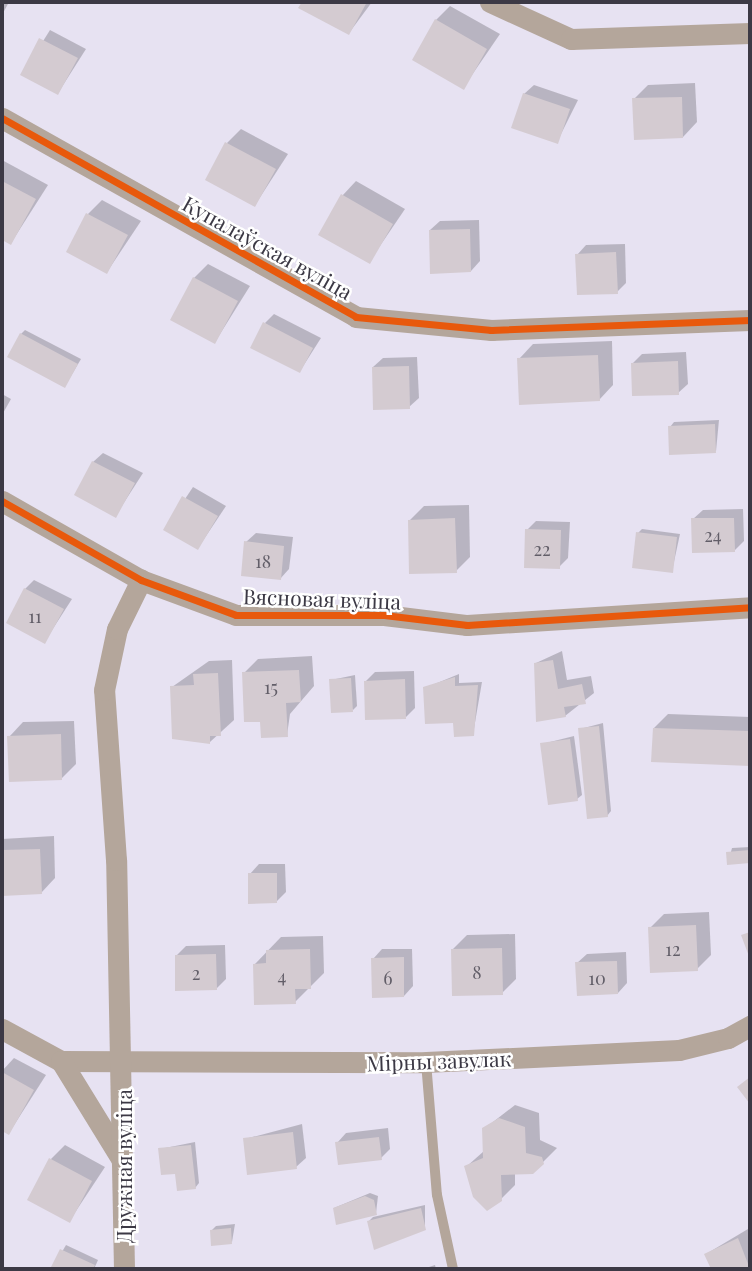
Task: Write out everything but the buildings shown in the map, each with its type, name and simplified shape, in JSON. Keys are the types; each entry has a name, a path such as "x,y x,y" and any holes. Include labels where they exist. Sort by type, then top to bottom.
{"street":[{"path":"490,2 571,39 750,33"},
{"name":"Купалаўская вуліца","path":"2,117 356,317 491,330 750,320"},
{"name":"Вясновая вуліца","path":"2,501 141,580 236,615 384,615 467,625 750,607"},
{"path":"123,1062 104,690 117,629 141,580"},
{"name":"Мірны завулак","path":"61,1061 426,1062 679,1050 729,1038 750,1026"},
{"path":"2,1029 61,1061 122,1160"},
{"name":"Дружная вуліца","path":"123,1062 124,1269"}],"lane":[{"path":"426,1062 437,1195 453,1269"}],"cycle path":[{"path":"2,118 356,317 491,330 750,320"},
{"path":"2,501 141,580 236,615 384,615 467,625 750,607"}]}
